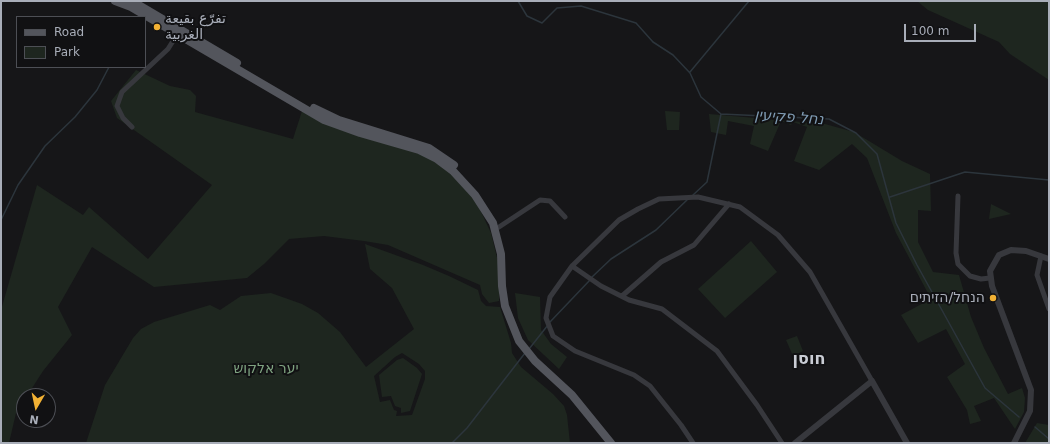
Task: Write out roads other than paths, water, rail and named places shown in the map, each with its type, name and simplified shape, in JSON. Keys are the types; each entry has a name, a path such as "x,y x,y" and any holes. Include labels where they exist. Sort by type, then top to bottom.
{"main road":[{"path":"108,1 115,1 125,4 145,16"},
{"path":"132,1 320,112 349,123 410,141 436,152 456,166 475,187 499,227 504,247 508,301 518,330 533,353 578,395 616,443"},
{"path":"146,17 319,117 347,129 419,150 446,165 462,179 482,205 495,230 500,254 503,296 511,326 519,341 535,362 572,395 610,443"}],"street":[{"path":"132,127 123,118 117,106 122,92 168,49 177,35 178,30 173,25"},
{"path":"958,196 956,254 958,264 970,276 981,279 990,278"},
{"path":"693,443 677,419 650,386 634,375 575,351 554,336 546,318 550,297 572,266 619,220 638,209 659,200 698,197 740,207 778,235 810,272 907,443"},
{"path":"499,227 540,200 550,200 565,217"},
{"path":"622,296 660,262 694,244 729,204"},
{"path":"1014,443 1030,411 1031,390 990,278 992,264 999,255 1005,252 1018,250 1049,258"},
{"path":"1041,256 1037,275 1049,309"},
{"path":"572,266 601,286 622,296 662,309 717,351 757,405 782,443"},
{"path":"795,443 872,381"}],"waterway":[{"name":"נחל פקיעין","path":"518,1 527,16 542,23 557,8 581,6 636,23 653,42 673,55 690,73 701,97 721,114 829,119 856,133 877,154 896,223 917,265 985,388 1019,417"},
{"path":"690,72 749,1"},
{"path":"1,220 18,185 45,146 75,117 97,90 108,68"},
{"path":"693,195 707,182 721,114"},
{"path":"890,197 965,172 1049,180"},
{"path":"592,277 611,259 656,230 688,199"},
{"path":"550,322 590,280"},
{"path":"529,349 548,325"},
{"path":"452,443 467,428 525,353"},
{"name":"נחל פקיעין","path":"1035,427 1049,439"}],"place":[{"name":"تفرّع بقيعة الغربية","path":"157,27"},
{"name":"הנחל/הזיתים","path":"993,298"}],"district":[{"name":"חוסן","path":"809,360"}],"park label":[{"name":"יער אלקוש","path":"266,369"}]}
